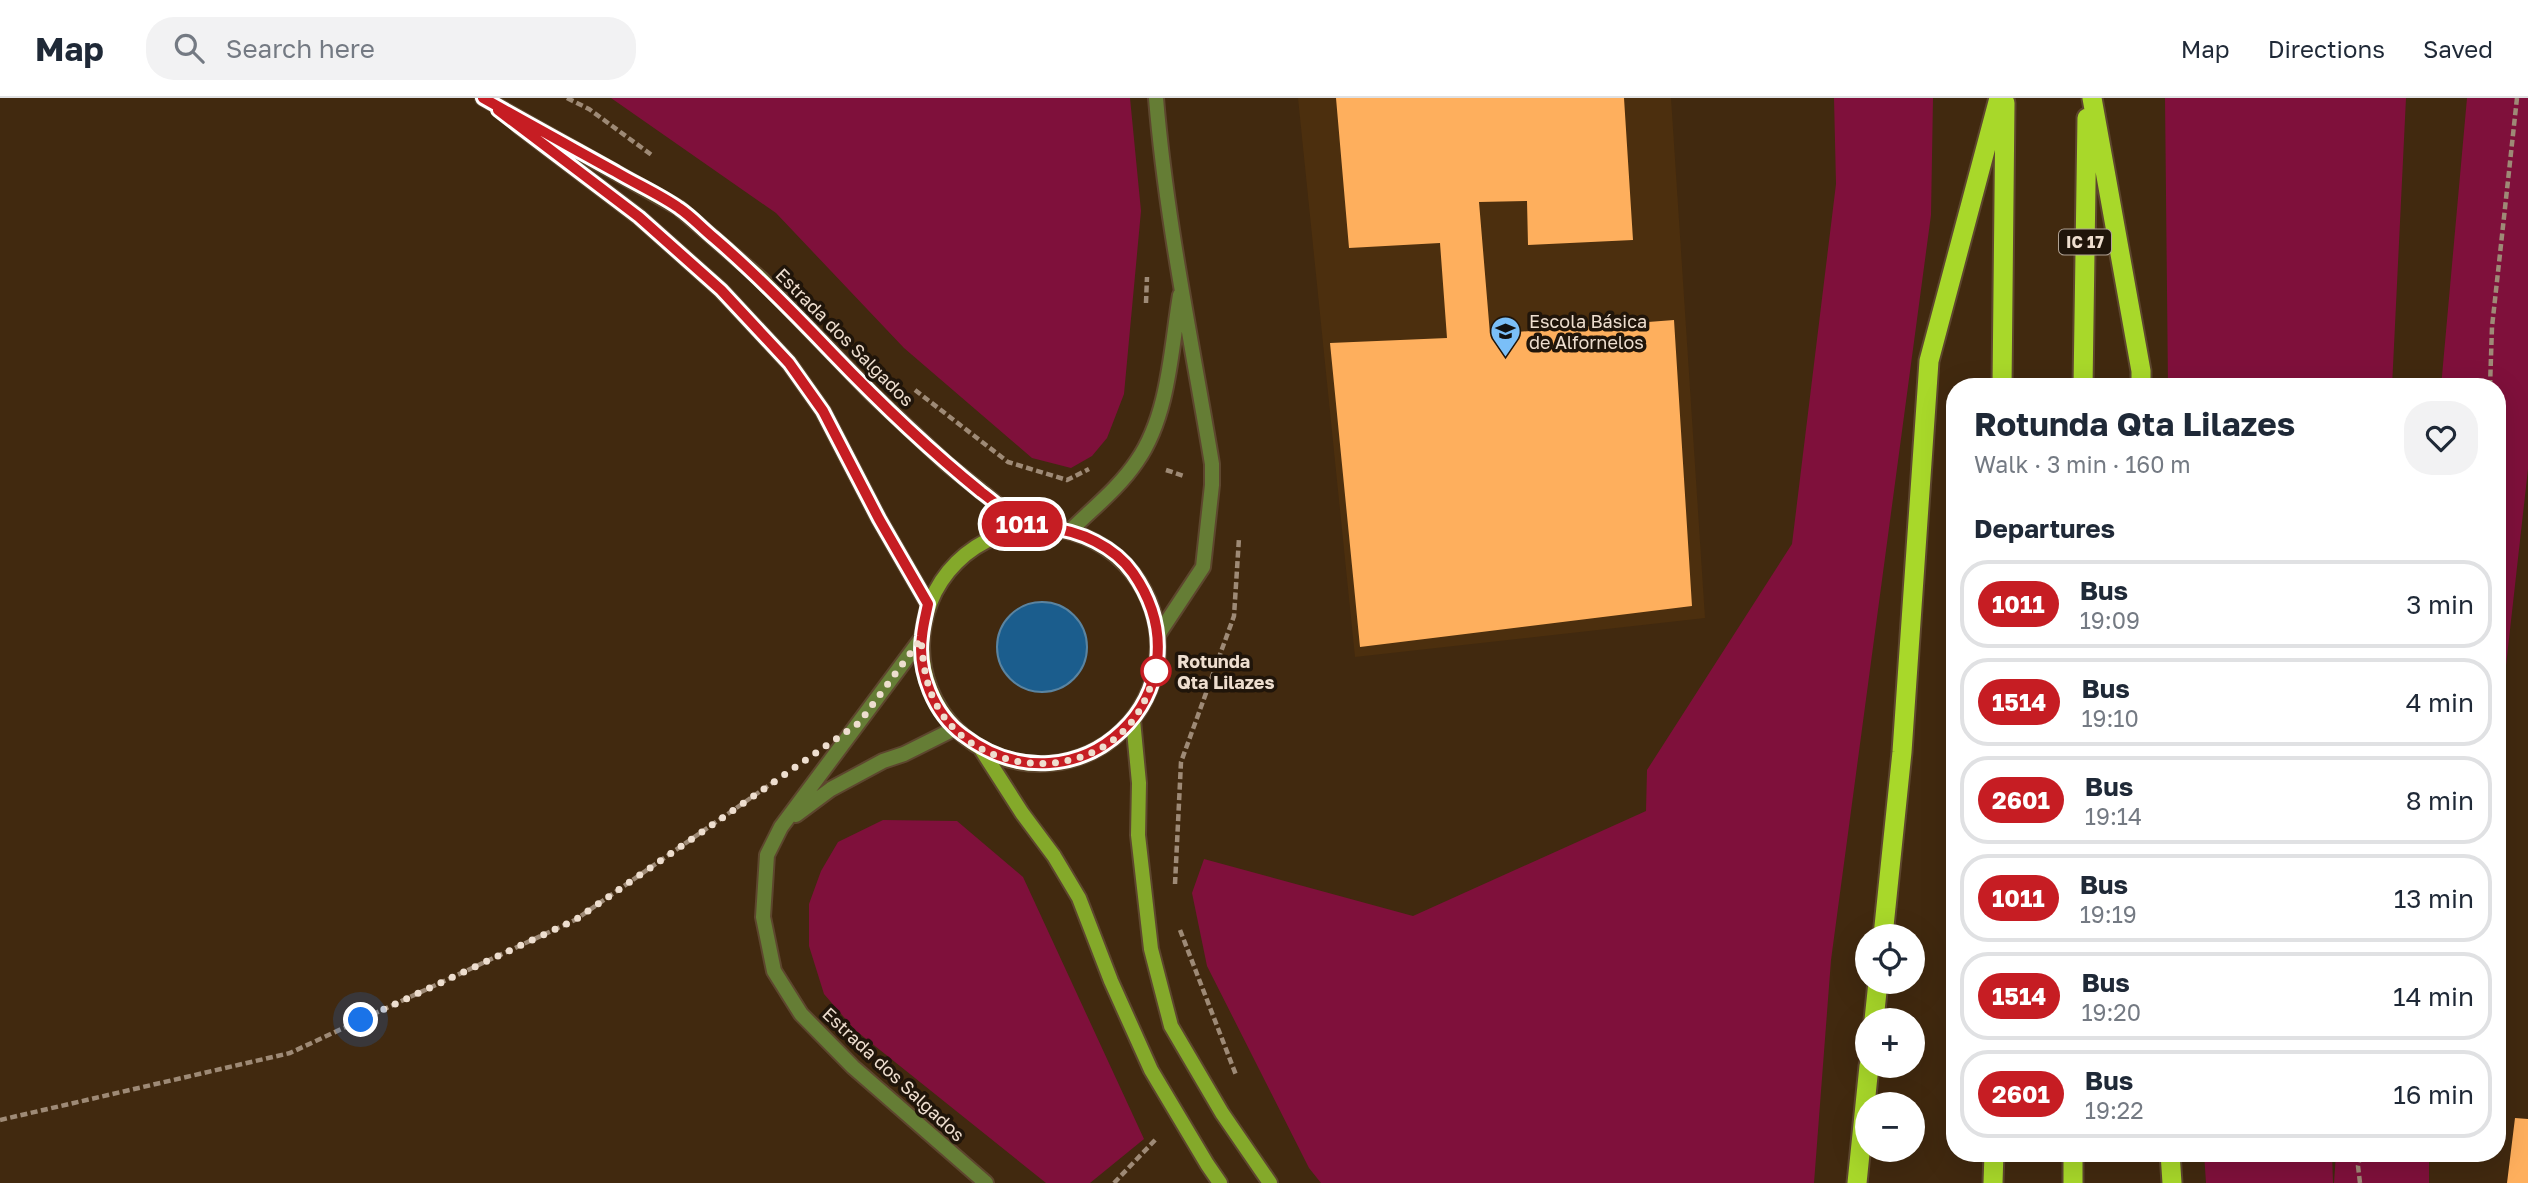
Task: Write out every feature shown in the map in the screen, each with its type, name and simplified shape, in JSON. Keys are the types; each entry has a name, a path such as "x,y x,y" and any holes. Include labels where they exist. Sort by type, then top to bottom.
{"highway":[{"path":"1884,924 1902,752 1929,361 1999,98"},
{"path":"2002,378 2005,98"},
{"path":"2089,98 2141,378"},
{"name":"IC 17","path":"2083,378 2089,98"},
{"path":"1857,1183 1868,1078"},
{"path":"1993,1183 1994,1162"},
{"path":"2073,1162 2073,1183"},
{"path":"2171,1162 2172,1183"}],"main road":[{"name":"Estrada dos Salgados","path":"483,98 679,208 761,279 872,394 947,464 1027,528"},
{"name":"Estrada dos Salgados","path":"483,98 639,217 721,290 789,363 823,411 879,519 928,604"},
{"path":"1027,528 1070,531 1103,545 1130,569 1149,599 1158,635 1157,665 1149,695 1133,720 1108,744 1079,759 1046,765 1012,761 981,749 954,729 935,702 924,671 921,639 928,604 944,575 967,552 995,536 1027,528"},
{"path":"1133,720 1139,783 1138,835 1151,949 1171,1026 1222,1113 1270,1183"},
{"path":"981,749 1021,813 1054,856 1079,898 1111,981 1151,1070 1220,1183"}],"street":[{"path":"1156,98 1159,134 1212,464 1203,567 1158,635"},
{"path":"1070,531 1126,476 1151,438 1163,398 1182,283"},
{"name":"Estrada dos Salgados","path":"921,639 781,827 767,856 763,917 774,971 801,1014 853,1067 986,1183"},
{"path":"781,827 831,789 883,761 904,754 954,729"}],"path":[{"path":"567,98 589,109 654,158"},
{"path":"2490,378 2492,327 2517,98"},
{"path":"1146,304 1147,276"},
{"path":"911,387 1009,462 1067,480 1097,464"},
{"path":"1138,460 1212,485"},
{"path":"1175,886 1181,762 1234,616 1239,533"},
{"path":"0,1120 290,1053 575,920 780,778"},
{"path":"1179,926 1241,1086"},
{"path":"1114,1183 1178,1115"},
{"path":"2359,1162 2360,1183"}],"shaded area":[{"path":"611,98 1130,98 1141,211 1124,394 1107,438 1092,456 1071,468 1032,458 904,348 776,213"},
{"name":"Escola Básica de Alfornelos","path":"1298,98 1671,98 1705,618 1355,657"},
{"path":"1834,98 1933,98 1931,215 1831,960 1814,1183 1321,1183 1309,1168 1207,966 1192,893 1204,859 1413,916 1646,811 1647,770 1792,544 1836,184"},
{"path":"2165,98 2406,98 2392,378 2168,378"},
{"path":"2467,98 2528,98 2528,469 2506,666 2506,378 2442,378"},
{"path":"883,820 957,821 1023,877 1144,1139 1090,1183 1046,1183 855,1030 824,994 809,946 809,904 821,871 838,842"},
{"path":"2205,1162 2332,1162 2333,1183 2206,1183"},
{"path":"2335,1162 2429,1162 2429,1183 2334,1183"}],"water":[{"path":"1042,602 1059,605 1074,615 1084,630 1087,647 1084,664 1074,679 1059,689 1042,692 1025,689 1010,679 1000,664 997,647 1000,630 1010,615 1025,605"}],"building":[{"name":"Escola Básica de Alfornelos","path":"1336,98 1624,98 1633,240 1528,245 1527,201 1479,202 1490,334 1674,320 1692,606 1360,647 1330,343 1447,338 1440,243 1349,248"},
{"path":"2515,1118 2528,1119 2528,1183 2507,1183"}],"bus line":[{"name":"1011","path":"483,98 679,208 761,279 872,394 947,464 1027,528 1070,531 1103,545 1130,569 1149,599 1158,635 1157,665 1149,695 1133,720 1108,744 1079,759 1046,765 1012,761 981,749 954,729 935,702 924,671 921,639 928,604 879,519 823,411 789,363 721,290 639,217 498,110"}],"place":[{"name":"Escola Básica de Alfornelos","path":"1506,358"},
{"name":"Rotunda Qta Lilazes","path":"1156,671"}],"route":[{"path":"361,1020 575,920 859,723 921,639 924,671 935,702 954,729 981,749 1012,761 1046,765 1079,759 1108,744 1133,720 1149,695 1157,665 1156,671"}]}
